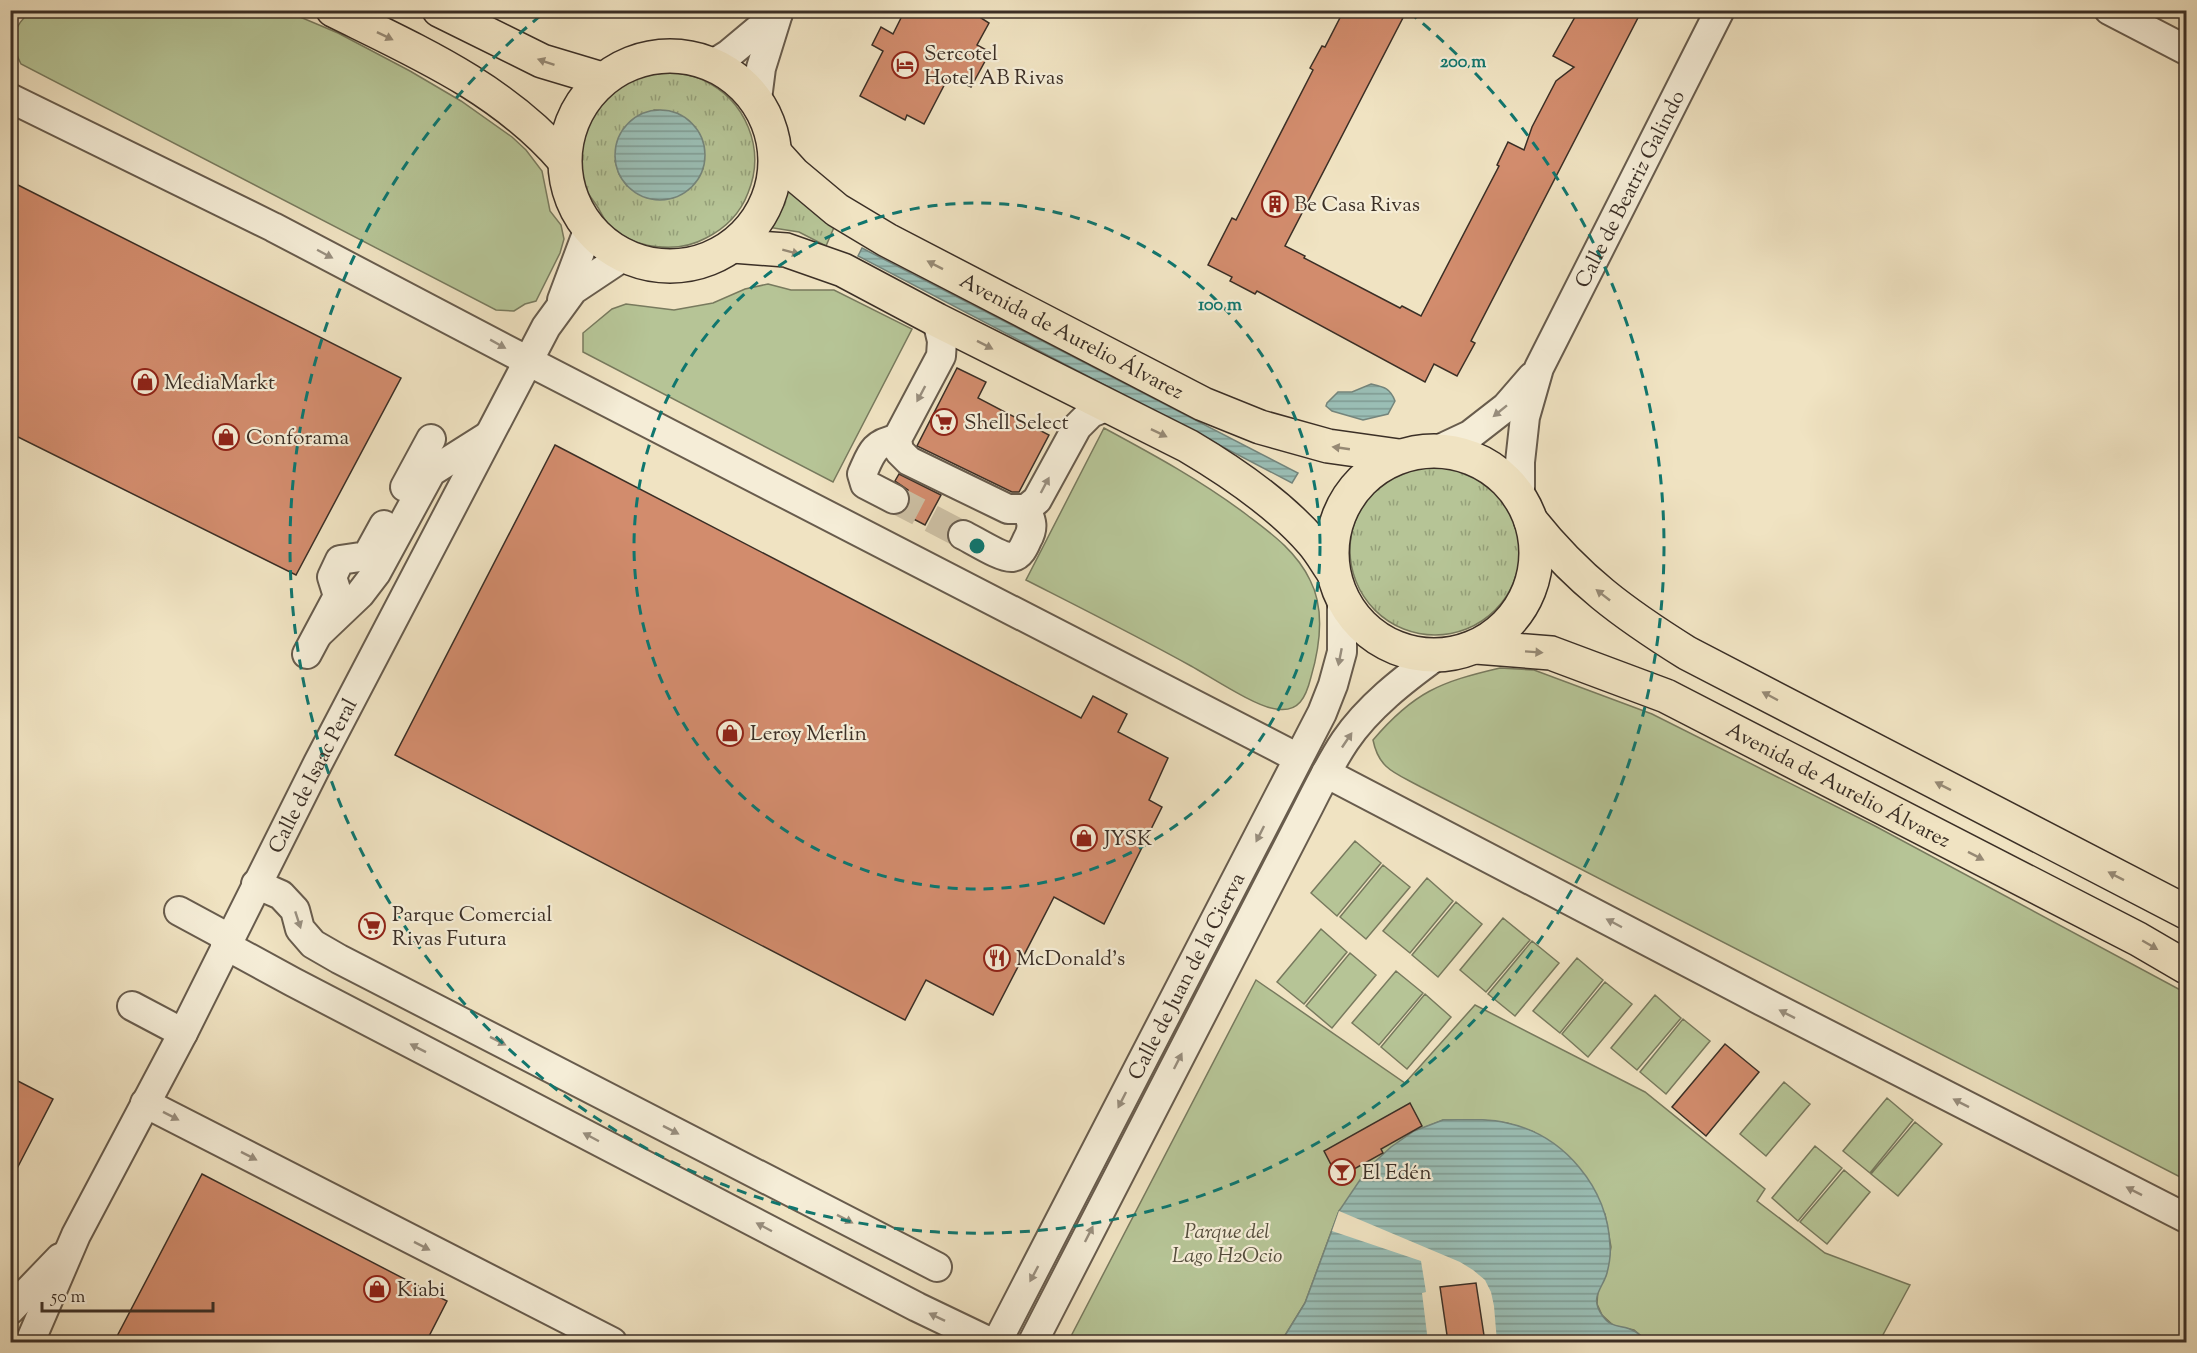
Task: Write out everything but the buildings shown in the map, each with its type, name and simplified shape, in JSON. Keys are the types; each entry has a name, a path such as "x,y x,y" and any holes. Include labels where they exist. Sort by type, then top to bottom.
{"main road":[{"path":"333,10 462,76 508,106 550,143 564,160"},
{"path":"440,10 542,61 602,79"},
{"path":"655,56 685,56 713,64 732,75 757,99 771,128 775,153 774,181 769,199 760,216 733,246 708,260 680,266 652,265 624,256 600,240 581,219 569,193 564,160 567,133 580,103 602,79 627,64 655,56"},
{"name":"Avenida de Aurelio Álvarez","path":"775,153 794,174 837,210 887,240 1203,404 1260,427 1328,446 1399,456"},
{"path":"733,246 786,250 830,264 1188,447 1224,468 1292,521 1313,543 1360,624 1387,645 1436,656 1476,648 1502,630 1524,602 1537,555 1526,509"},
{"path":"1337,585 1332,542 1341,508 1358,484 1370,472 1399,456 1438,450 1487,465 1505,479 1556,552 1584,580 1635,620 1687,652 2187,912"},
{"name":"Avenida de Aurelio Álvarez","path":"1476,648 1551,653 1666,696 2187,966"}],"street":[{"name":"Calle de Beatriz Galindo","path":"1526,509 1520,462 1525,417 1539,368 1720,10"},
{"path":"2109,10 2187,50"},
{"path":"713,64 729,54 779,12"},
{"path":"757,99 761,68 779,12"},
{"path":"10,98 273,226 528,361 1298,758"},
{"name":"Calle de Isaac Peral","path":"559,307 590,228"},
{"name":"Calle de Isaac Peral","path":"30,1342 70,1248 183,1033 256,884 546,327 573,290 624,256"},
{"path":"937,320 942,341 941,356 897,439 899,451 909,461 1008,509 1026,509 1037,500 1077,427 1091,413 1106,406"},
{"name":"Calle de Beatriz Galindo","path":"1438,450 1470,435 1506,407 1539,368"},
{"path":"431,439 367,556 340,560 332,577 338,596 313,644 360,594 376,573 431,472 488,436"},
{"path":"894,499 865,484 862,474 872,452 883,441 897,439"},
{"path":"963,535 1004,556 1013,557 1021,552 1032,531 1032,520 1026,509"},
{"name":"Calle de Juan de la Cierva","path":"998,1342 1322,713 1342,652 1337,585"},
{"name":"Calle de Juan de la Cierva","path":"1033,1342 1326,773 1345,742 1363,719 1402,682 1436,656"},
{"path":"1326,773 1762,1001 2187,1218"},
{"path":"256,884 281,895 295,910 300,929 313,944 339,959 937,1267"},
{"path":"179,911 302,987 907,1302 990,1342"},
{"path":"132,1006 183,1033"},
{"path":"145,1103 612,1342"},
{"name":"Calle de Isaac Peral","path":"10,1310 70,1248"}],"green space":[{"path":"32,10 286,11 338,33 410,71 461,101 512,137 526,150 542,171 550,211 561,225 564,239 560,253 536,301 525,304 514,311 496,310 21,64 15,48 14,35 20,22"},
{"path":"672,72 699,78 731,100 741,113 748,128 755,160 748,193 732,220 706,238 682,246 669,247 643,244 619,233 609,225 586,189 582,170 582,153 591,121 611,95 640,77","holes":["654,110 678,115 694,127 703,145 703,169 627,186 619,174 615,161"]},
{"path":"785,188 835,225 826,246 799,232 767,227 779,210"},
{"path":"768,284 791,290 834,290 912,329 833,482 583,352 583,333 612,309 626,304 674,310 713,303 745,289"},
{"path":"1104,428 1213,491 1265,529 1298,560 1315,591 1320,628 1317,653 1309,684 1304,697 1296,706 1284,710 1257,703 1026,580"},
{"path":"1435,465 1467,472 1495,490 1513,518 1520,550 1513,582 1495,610 1467,628 1435,635 1403,628 1375,610 1357,582 1350,550 1357,518 1375,490 1403,472"},
{"path":"1500,668 1534,670 1652,714 1875,826 2186,993 2186,1180 1421,787 1396,774 1384,764 1373,740 1402,710 1429,691 1444,684"},
{"path":"1355,841 1381,863 1337,916 1311,893"},
{"path":"1383,865 1410,887 1366,939 1340,917"},
{"path":"1427,878 1453,901 1410,953 1383,931"},
{"path":"1456,902 1482,924 1438,977 1412,955"},
{"path":"1503,918 1530,940 1486,992 1460,970"},
{"path":"1321,929 1347,952 1304,1004 1277,982"},
{"path":"1532,941 1559,963 1515,1016 1488,994"},
{"path":"1350,953 1376,975 1332,1028 1306,1006"},
{"path":"1577,958 1603,980 1560,1033 1533,1011"},
{"path":"1396,971 1423,993 1379,1045 1352,1023"},
{"name":"Parque del Lago H2Ocio","path":"1256,980 1405,1083 1475,1005 1645,1092 1765,1189 1757,1201 1825,1253 1910,1285 1879,1342 1648,1342 1634,1330 1614,1326 1602,1315 1597,1304 1598,1289 1606,1275 1611,1247 1605,1214 1534,1132 1507,1123 1443,1120 1414,1132 1339,1211 1305,1303 1281,1342 1068,1342"},
{"path":"1605,982 1632,1004 1588,1057 1562,1034"},
{"path":"1425,994 1451,1017 1407,1069 1381,1047"},
{"path":"1655,995 1681,1018 1637,1070 1611,1048"},
{"path":"1683,1019 1710,1041 1666,1094 1640,1072"},
{"path":"1784,1082 1810,1104 1766,1156 1740,1134"},
{"path":"1887,1098 1913,1120 1870,1173 1843,1151"},
{"path":"1915,1122 1942,1144 1898,1196 1871,1174"},
{"path":"1815,1146 1842,1168 1798,1221 1772,1198"},
{"path":"1844,1170 1870,1192 1827,1244 1800,1222"}],"water":[{"path":"660,110 677,114 692,123 701,138 705,155 701,172 692,187 677,196 660,200 643,196 628,187 619,172 615,155 619,138 628,123 643,114"},
{"path":"862,248 1298,473 1292,483 858,256"},
{"path":"1371,384 1380,386 1391,393 1395,401 1388,414 1363,420 1332,411 1326,406 1338,392 1352,392"},
{"path":"1443,1120 1491,1120 1528,1129 1547,1139 1579,1167 1592,1185 1601,1204 1610,1246 1607,1273 1597,1298 1598,1309 1613,1325 1630,1329 1648,1342 1281,1342 1305,1303 1339,1211 1368,1168 1391,1147 1414,1131"}],"pier":[{"path":"1339,1211 1460,1262 1473,1270 1485,1280 1491,1292 1497,1342 1428,1342 1422,1293 1426,1292 1421,1261 1332,1231"}],"tunnel":[{"path":"894,499 963,535"}],"place":[{"name":"Sercotel Hotel AB Rivas","path":"905,65"},
{"name":"Be Casa Rivas","path":"1275,204"},
{"name":"MediaMarkt","path":"145,382"},
{"name":"Shell Select","path":"944,422"},
{"name":"Conforama","path":"226,437"},
{"name":"Leroy Merlin","path":"730,733"},
{"name":"JYSK","path":"1084,838"},
{"name":"Parque Comercial Rivas Futura","path":"372,926"},
{"name":"McDonald's","path":"997,958"},
{"name":"El Edén","path":"1342,1172"},
{"name":"Kiabi","path":"377,1289"}]}
